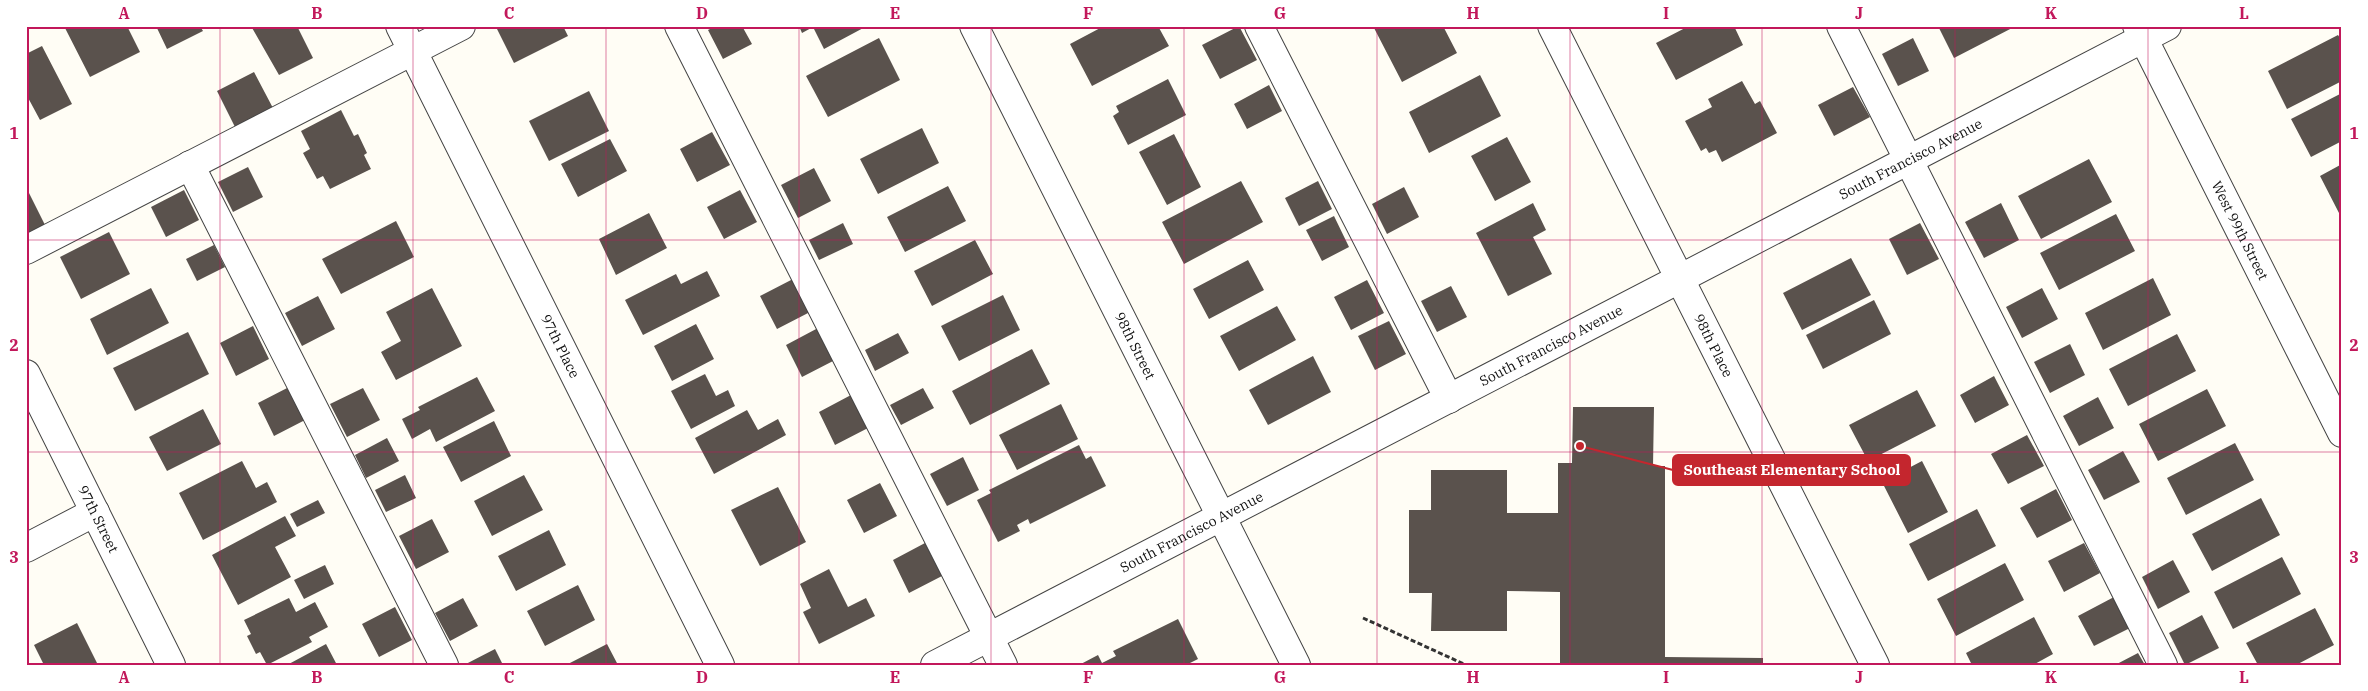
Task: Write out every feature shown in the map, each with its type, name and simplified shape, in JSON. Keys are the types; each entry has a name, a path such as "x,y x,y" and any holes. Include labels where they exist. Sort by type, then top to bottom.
{"street":[{"name":"97th Place","path":"400,26 720,665"},
{"path":"26,250 461,26"},
{"path":"679,26 1003,665"},
{"name":"98th Street","path":"974,26 1296,665"},
{"path":"1259,26 1449,398"},
{"name":"98th Place","path":"1552,26 1875,665"},
{"path":"1840,26 2163,665"},
{"name":"South Francisco Avenue","path":"935,665 1908,160 2149,30"},
{"name":"West 99th Street","path":"2149,30 2342,434"},
{"path":"190,165 444,665"},
{"name":"97th Street","path":"26,374 171,665"},
{"path":"26,548 95,512"}],"path":[{"path":"1363,618 1466,665"}],"building":[{"path":"68,26 127,26 140,52 90,77 65,28"},
{"path":"156,26 200,26 203,31 167,49"},
{"path":"251,26 297,26 313,58 279,75"},
{"path":"503,26 563,26 568,36 514,63 497,29"},
{"path":"716,26 742,26 752,44 723,59 708,30"},
{"path":"799,26 867,26 824,49 813,27 802,33"},
{"path":"1104,26 1158,26 1169,46 1092,86 1070,44"},
{"path":"1239,26 1257,60 1220,79 1202,45"},
{"path":"1373,26 1443,26 1457,53 1402,82"},
{"path":"1689,26 1734,26 1743,45 1676,80 1656,43"},
{"path":"1938,26 2016,26 1954,58"},
{"path":"2338,35 2342,41 2342,81 2287,109 2268,71"},
{"path":"879,38 900,80 828,117 806,76"},
{"path":"1913,38 1929,71 1898,86 1882,54"},
{"path":"42,46 72,104 40,120 26,94 26,54"},
{"path":"254,72 274,110 236,129 217,91"},
{"path":"1480,75 1501,116 1429,153 1409,112"},
{"path":"1168,79 1186,115 1128,145 1113,116 1119,112 1116,106"},
{"path":"1742,81 1755,104 1760,101 1777,133 1722,162 1716,150 1709,153 1706,148 1701,151 1685,121 1712,107 1708,99"},
{"path":"1269,85 1282,111 1247,129 1234,104"},
{"path":"1853,87 1870,117 1834,136 1818,105"},
{"path":"589,91 609,131 549,161 529,121"},
{"path":"2342,93 2342,141 2311,157 2291,119"},
{"path":"341,110 354,136 358,134 367,153 364,155 371,169 330,189 323,176 317,179 303,153 310,149 301,131"},
{"path":"922,128 939,163 878,194 860,159"},
{"path":"712,132 730,165 697,182 680,149"},
{"path":"1174,134 1201,187 1167,205 1139,152"},
{"path":"1507,137 1531,182 1495,201 1471,156"},
{"path":"610,139 627,171 578,197 561,164"},
{"path":"2089,159 2112,202 2041,239 2018,196"},
{"path":"2342,164 2342,212 2339,213 2320,176"},
{"path":"248,167 263,197 233,212 218,182"},
{"path":"814,168 831,201 798,218 781,185"},
{"path":"1241,181 1263,222 1184,264 1162,222"},
{"path":"1318,181 1332,209 1299,226 1285,198"},
{"path":"948,186 966,221 905,252 887,217"},
{"path":"1404,187 1419,217 1387,234 1372,204"},
{"path":"184,190 199,220 166,237 151,207"},
{"path":"740,190 757,222 724,239 707,207"},
{"path":"29,193 45,225 26,235 26,194"},
{"path":"1533,203 1546,230 1533,237 1552,274 1508,296 1476,233"},
{"path":"2001,203 2019,240 1984,258 1965,222"},
{"path":"649,213 667,248 616,275 599,239"},
{"path":"2116,214 2135,251 2059,290 2040,253"},
{"path":"1334,216 1349,247 1322,261 1306,230"},
{"path":"396,221 414,257 341,294 322,259"},
{"path":"843,223 853,244 819,260 809,240"},
{"path":"1920,223 1939,259 1907,275 1889,239"},
{"path":"109,232 130,274 81,299 60,257"},
{"path":"975,240 993,274 932,306 914,271"},
{"path":"214,245 225,267 197,281 186,259"},
{"path":"1851,258 1871,295 1802,330 1783,293"},
{"path":"1248,260 1264,290 1209,319 1193,289"},
{"path":"707,271 720,296 643,335 625,300 676,274 681,284"},
{"path":"2153,278 2171,315 2103,350 2085,313"},
{"path":"793,279 810,312 777,329 760,296"},
{"path":"1367,280 1384,313 1351,330 1334,297"},
{"path":"1451,286 1467,317 1437,332 1421,301"},
{"path":"151,288 169,323 107,355 90,319"},
{"path":"432,288 462,346 396,380 381,352 401,341 386,312"},
{"path":"2042,288 2058,319 2022,338 2006,307"},
{"path":"1003,295 1020,330 959,361 941,326"},
{"path":"318,296 335,329 302,346 285,313"},
{"path":"1874,300 1891,334 1823,369 1806,335"},
{"path":"1277,306 1296,340 1239,371 1220,336"},
{"path":"1389,321 1406,354 1375,370 1358,336"},
{"path":"696,324 714,359 672,381 654,346"},
{"path":"253,326 269,359 236,376 220,343"},
{"path":"818,328 835,360 802,377 786,345"},
{"path":"188,332 209,374 135,411 113,368"},
{"path":"898,333 909,353 875,371 865,350"},
{"path":"2177,334 2196,371 2128,406 2109,369"},
{"path":"2070,344 2085,375 2050,393 2034,362"},
{"path":"1032,349 1050,384 970,425 952,391"},
{"path":"1313,356 1331,392 1268,425 1249,390"},
{"path":"705,374 716,396 728,390 735,406 691,429 671,391"},
{"path":"1994,376 2009,405 1975,423 1960,395"},
{"path":"477,377 495,411 436,442 430,429 412,439 402,419 420,410 418,407"},
{"path":"291,386 307,419 274,436 258,403"},
{"path":"363,388 380,420 347,437 330,404"},
{"path":"923,388 934,408 901,425 890,405"},
{"path":"2207,389 2226,426 2158,461 2139,424"},
{"path":"1917,390 1936,426 1868,461 1849,425"},
{"path":"851,395 868,428 835,445 819,412"},
{"path":"2098,397 2114,428 2079,446 2063,416"},
{"path":"1061,404 1078,439 1017,470 999,435"},
{"path":"1573,407 1654,407 1653,466 1665,466 1665,657 1763,658 1763,665 1560,665 1560,592 1507,591 1507,631 1431,631 1432,593 1409,593 1409,510 1431,510 1431,470 1507,470 1507,513 1558,513 1558,463 1572,463"},
{"path":"203,409 221,444 167,471 149,437"},
{"path":"747,410 758,430 778,419 786,435 714,474 695,438"},
{"path":"494,421 511,456 461,482 443,447"},
{"path":"2027,435 2044,466 2008,484 1991,454"},
{"path":"387,438 399,461 366,478 355,455"},
{"path":"2235,443 2254,480 2186,515 2167,478"},
{"path":"1079,445 1086,459 1091,456 1106,486 1030,524 1028,519 1017,525 1020,531 998,542 977,500 991,493 989,490"},
{"path":"2123,451 2140,482 2104,500 2088,470"},
{"path":"963,457 979,490 947,506 930,474"},
{"path":"242,461 256,488 267,482 277,502 203,540 179,493"},
{"path":"1922,461 1948,512 1908,533 1882,482"},
{"path":"405,475 416,498 386,512 375,490"},
{"path":"524,475 543,510 492,536 474,501"},
{"path":"880,483 897,516 864,533 847,500"},
{"path":"778,487 806,542 760,566 731,510"},
{"path":"2056,489 2072,520 2037,538 2020,508"},
{"path":"2261,498 2280,535 2212,571 2192,534"},
{"path":"318,500 325,513 297,527 290,514"},
{"path":"1977,509 1996,546 1928,581 1909,544"},
{"path":"285,516 296,536 275,547 291,577 238,605 212,555"},
{"path":"432,519 449,552 416,569 399,536"},
{"path":"549,530 566,565 516,591 498,556"},
{"path":"925,543 942,576 909,593 893,560"},
{"path":"2084,543 2100,573 2064,592 2048,561"},
{"path":"2282,557 2301,594 2233,629 2214,592"},
{"path":"2173,560 2190,592 2158,609 2142,577"},
{"path":"2005,563 2024,600 1956,636 1937,599"},
{"path":"325,565 334,584 304,599 294,580"},
{"path":"829,569 848,607 866,598 875,616 819,644 803,612 811,608 800,584"},
{"path":"578,585 595,620 545,646 527,611"},
{"path":"2114,597 2130,628 2094,646 2078,616"},
{"path":"289,598 296,612 315,602 328,627 309,637 312,642 267,665 260,652 256,654 247,636 251,634 244,620"},
{"path":"463,598 478,626 450,641 435,613"},
{"path":"395,607 412,640 379,657 362,624"},
{"path":"2315,608 2334,645 2296,665 2258,665 2246,643"},
{"path":"2202,615 2219,648 2185,665 2169,633"},
{"path":"2034,617 2053,654 2033,665 1972,665 1966,653"},
{"path":"1178,619 1198,659 1186,665 1079,665 1098,655 1102,663 1116,656 1113,651"},
{"path":"77,623 98,665 44,665 34,645"},
{"path":"326,644 337,665 287,665"},
{"path":"607,644 618,665 566,665"},
{"path":"495,649 503,665 464,665"},
{"path":"2138,653 2145,665 2115,665"}],"place":[{"name":"Southeast Elementary School","path":"1580,446"}]}
